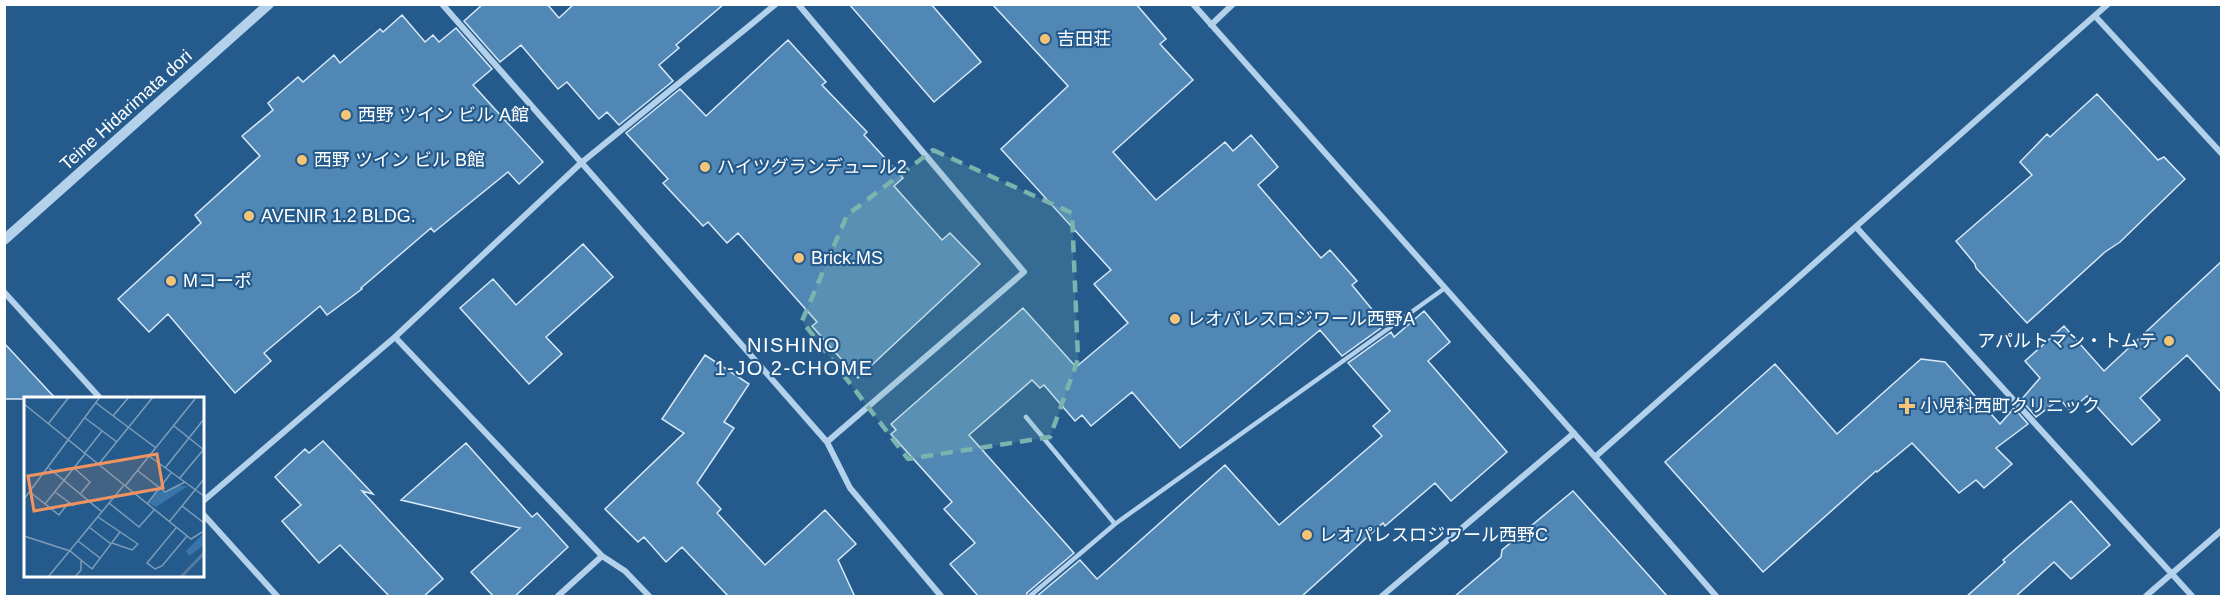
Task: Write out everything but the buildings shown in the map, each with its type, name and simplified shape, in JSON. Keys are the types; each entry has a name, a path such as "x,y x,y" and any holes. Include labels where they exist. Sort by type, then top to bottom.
{"street":[{"name":"Teine Hidarimata dori","path":"4,240 269,4"},
{"path":"442,4 827,442 850,488 941,597"},
{"path":"204,500 395,337 581,164 776,4"},
{"path":"798,4 1024,272 827,442"},
{"path":"1193,4 1574,433 1716,597"},
{"path":"1211,25 1233,4"},
{"path":"1595,457 2108,4"},
{"path":"2096,16 2222,154"},
{"path":"1856,227 2173,573 2192,597"},
{"path":"4,292 98,397"},
{"path":"395,337 602,555 625,571 649,597"},
{"path":"1382,597 1574,433"},
{"path":"204,515 278,597"},
{"path":"2146,597 2222,530"},
{"path":"558,597 602,555"}],"lane":[{"path":"1030,597 1115,524 1445,288"},
{"path":"1026,417 1115,524"}],"highlighted area":[{"path":"933,150 1072,213 1078,359 1050,437 908,459 802,321 847,215"}],"place":[{"name":"吉田荘","path":"1045,39"},
{"name":"西野 ツイン ビル A館","path":"346,115"},
{"name":"西野 ツイン ビル B館","path":"302,160"},
{"name":"ハイツグランデュール2","path":"705,167"},
{"name":"AVENIR 1.2 BLDG.","path":"249,216"},
{"name":"Brick.MS","path":"799,258"},
{"name":"Mコーポ","path":"171,281"},
{"name":"レオパレスロジワール西野A","path":"1175,319"},
{"name":"アパルトマン・トムテ","path":"2169,341"},
{"name":"小児科西町クリニック","path":"1907,406"},
{"name":"レオパレスロジワール西野C","path":"1307,535"}],"district":[{"name":"NISHINO 1-JO 2-CHOME","path":"794,356"}]}
